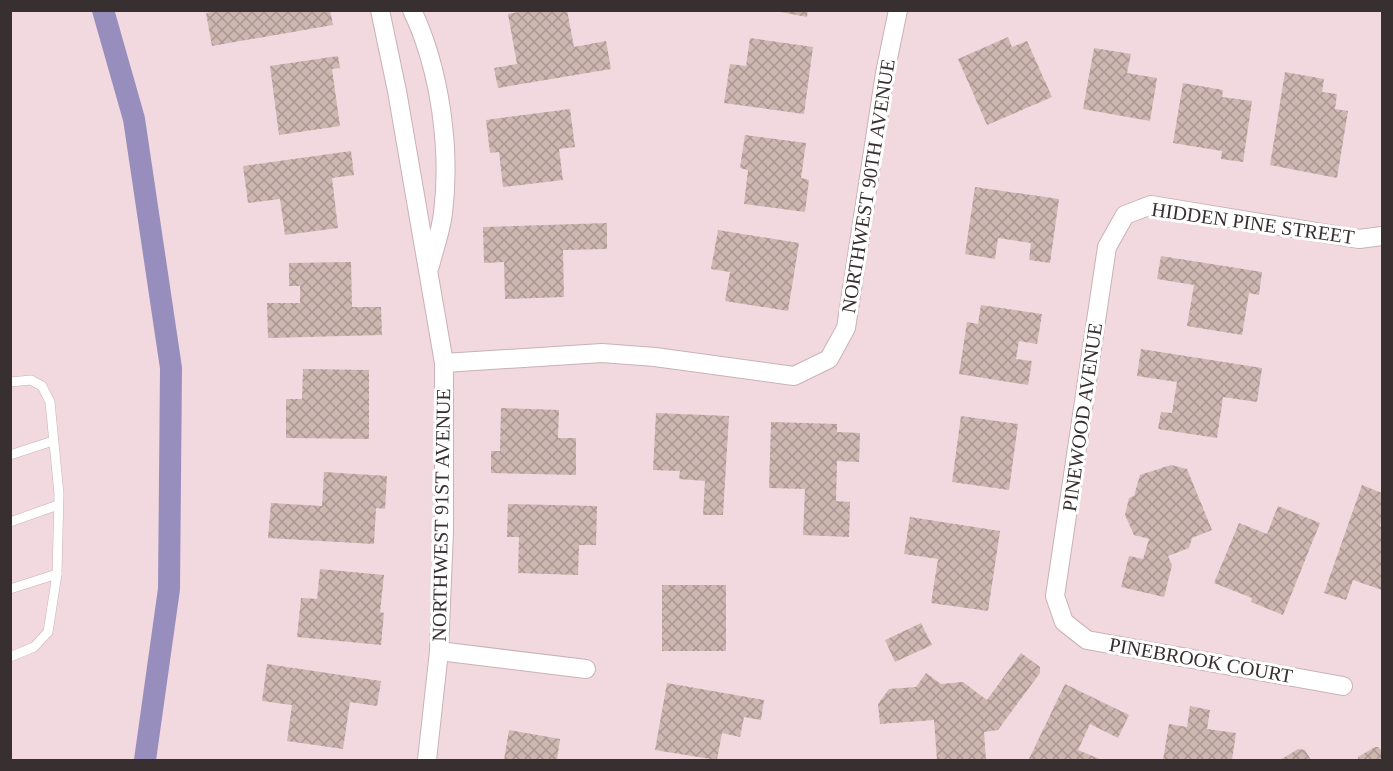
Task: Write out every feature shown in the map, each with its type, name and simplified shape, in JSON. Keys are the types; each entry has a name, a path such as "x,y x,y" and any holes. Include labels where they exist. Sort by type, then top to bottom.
{"street":[{"name":"NORTHWEST 91ST AVENUE","path":"380,10 397,91 444,363 444,531 439,651 427,760"},
{"name":"NORTHWEST 91ST AVENUE","path":"412,10 422,32 437,86 446,151 443,213 429,271"},
{"name":"NORTHWEST 90TH AVENUE","path":"444,363 603,353 655,357 794,376 829,359 846,328 885,73 898,10"},
{"name":"HIDDEN PINE STREET","path":"1125,215 1151,205 1359,239 1383,236"},
{"name":"PINEWOOD AVENUE","path":"1064,622 1055,596 1107,247 1125,215"},
{"name":"PINEBROOK COURT","path":"1064,622 1087,640 1343,686"},
{"path":"439,651 586,669"}],"lane":[{"path":"10,382 31,380 42,386 50,402 58,505 57,574 48,632 34,647 10,657"},
{"path":"10,455 53,441"},
{"path":"10,522 58,505"},
{"path":"10,590 57,574"}],"building":[{"path":"222,10 330,10 333,25 212,46 206,13"},
{"path":"529,10 567,10 574,47 606,41 611,69 498,88 494,68 517,64 508,14"},
{"path":"770,10 808,10 807,17"},
{"path":"1008,37 1012,47 1027,41 1052,97 987,125 958,59"},
{"path":"750,38 813,47 804,114 724,103 730,64 746,66"},
{"path":"1094,48 1131,54 1127,73 1157,78 1150,121 1083,109"},
{"path":"338,56 340,68 332,69 340,126 279,135 270,66"},
{"path":"1285,72 1324,79 1322,92 1337,94 1335,109 1348,111 1337,178 1270,165"},
{"path":"1183,83 1223,90 1222,97 1252,101 1243,162 1221,159 1222,151 1173,143"},
{"path":"570,109 575,147 559,149 563,180 503,187 499,152 490,153 486,120"},
{"path":"745,135 806,143 801,178 809,180 805,212 744,204 748,170 740,168"},
{"path":"351,151 354,175 332,178 338,228 285,235 280,199 248,203 243,166"},
{"path":"975,187 1059,199 1050,263 1029,260 1031,243 998,238 995,259 965,254"},
{"path":"607,223 607,249 563,250 564,297 505,299 504,262 484,263 483,227"},
{"path":"718,230 799,243 788,311 725,301 730,272 711,269"},
{"path":"1161,256 1262,272 1259,295 1249,293 1242,335 1187,326 1194,285 1157,279"},
{"path":"351,262 352,307 381,307 382,335 268,338 267,303 300,303 300,286 289,286 289,263"},
{"path":"981,305 1042,314 1037,344 1019,341 1016,359 1032,361 1028,385 959,374 967,322 978,324"},
{"path":"1141,349 1262,368 1257,402 1223,397 1217,438 1158,429 1161,412 1172,413 1177,382 1137,376"},
{"path":"303,369 369,370 369,439 286,438 286,399 302,399"},
{"path":"501,408 559,410 558,438 576,438 576,475 491,473 491,451 500,451"},
{"path":"656,413 729,416 723,515 703,515 705,481 679,479 680,471 653,470"},
{"path":"961,416 1018,424 1009,490 952,482"},
{"path":"771,422 837,424 837,432 860,433 859,462 837,461 836,501 850,502 849,537 803,535 805,489 769,488"},
{"path":"1171,465 1187,469 1212,530 1192,538 1189,548 1168,556 1172,565 1164,597 1121,587 1129,556 1143,559 1149,539 1134,535 1125,515 1129,498 1134,496 1140,475"},
{"path":"324,472 387,476 385,509 376,508 374,544 268,538 271,503 322,506"},
{"path":"1362,485 1382,493 1380,526 1382,527 1382,590 1353,580 1346,600 1324,593"},
{"path":"508,504 597,506 596,545 579,545 578,575 518,573 519,537 507,537"},
{"path":"1278,506 1320,523 1283,615 1251,602 1252,598 1214,583 1239,523 1267,534"},
{"path":"910,517 1000,531 988,611 931,603 938,559 904,554"},
{"path":"320,569 384,575 380,612 384,613 381,645 297,637 301,598 317,599"},
{"path":"662,585 726,585 726,651 662,651"},
{"path":"921,623 932,645 895,662 885,640"},
{"path":"1021,653 1040,667 1040,673 998,730 984,732 986,760 937,760 934,720 880,724 878,704 889,689 916,687 926,673 941,684 963,682 987,700"},
{"path":"267,664 381,681 377,706 350,702 343,749 287,741 292,705 262,701"},
{"path":"667,683 764,700 761,720 744,717 740,737 722,733 717,760 655,750"},
{"path":"1065,684 1129,715 1118,738 1090,724 1078,750 1102,760 1029,759"},
{"path":"1190,706 1210,710 1207,729 1236,733 1232,760 1163,760 1169,724 1187,727"},
{"path":"509,730 560,739 557,760 504,760"},
{"path":"1379,747 1382,752 1382,760 1358,760 1358,757"},
{"path":"1298,749 1305,750 1311,760 1280,760"}],"waterway":[{"path":"103,10 134,119 171,368 169,589 145,760"}]}
